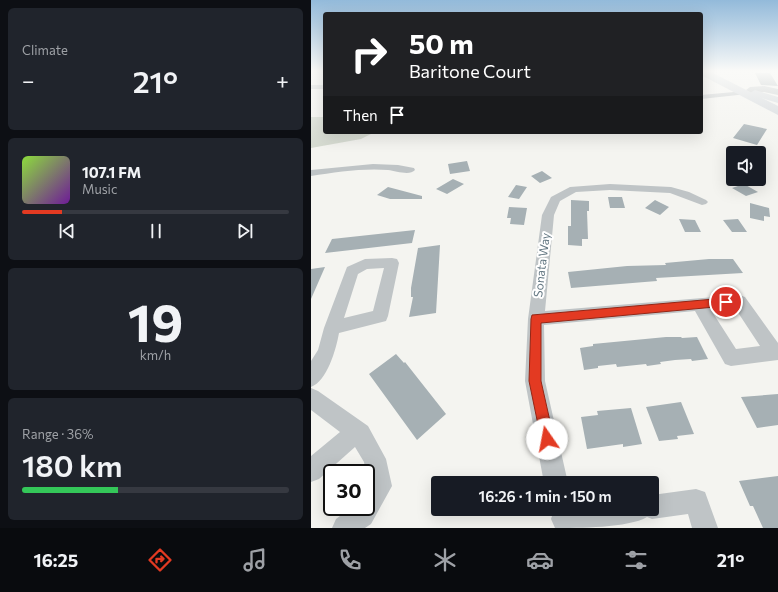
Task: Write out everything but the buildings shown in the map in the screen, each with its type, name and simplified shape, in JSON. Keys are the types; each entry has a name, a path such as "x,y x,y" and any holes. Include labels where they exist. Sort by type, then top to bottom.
{"main road":[{"path":"758,96 775,104 778,111"},
{"path":"775,104 778,114"}],"street":[{"path":"703,97 714,96"},
{"path":"311,173 362,167 397,167 410,170"},
{"name":"Sonata Way","path":"555,476 535,381 536,319 548,215 555,198 574,189 610,186 671,190 685,194 702,202"},
{"path":"311,378 326,352 332,328 352,271 365,264 392,262 380,316 332,328"},
{"path":"536,319 700,305"},
{"path":"311,398 359,434 375,459 380,486 362,515 345,528"},
{"path":"311,471 356,432"},
{"path":"659,506 696,501 705,528"},
{"path":"563,519 586,516"}],"shaded area":[{"path":"311,117 323,117 323,134 371,134 361,139 311,148"}],"route":[{"path":"547,439 535,381 536,319 726,302"}]}
